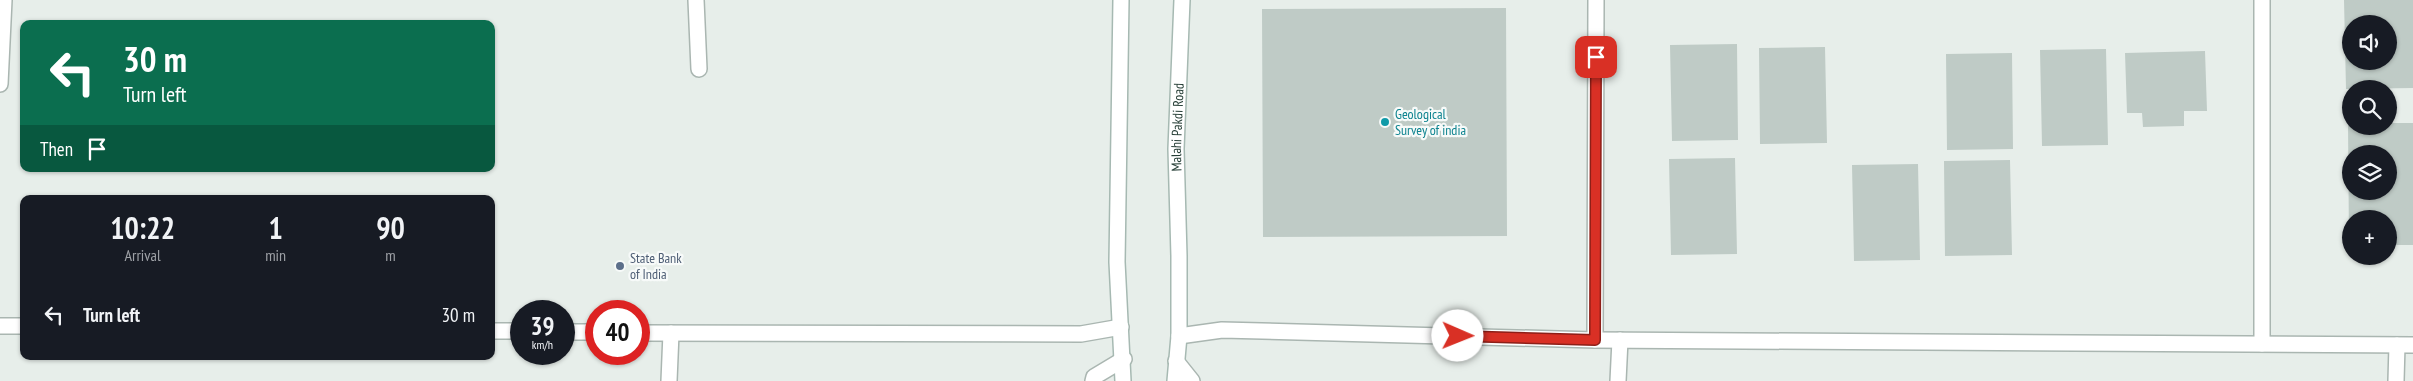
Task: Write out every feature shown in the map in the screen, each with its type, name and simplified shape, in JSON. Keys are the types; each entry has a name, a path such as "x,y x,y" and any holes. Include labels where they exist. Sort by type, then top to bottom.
{"street":[{"path":"0,84 4,0"},
{"path":"696,0 699,69"},
{"path":"1121,0 1117,262 1124,359 1123,381"},
{"name":"Malahi Pakdi Road","path":"1175,381 1179,336 1176,149 1182,0"},
{"path":"1595,340 1596,0"},
{"path":"2262,0 2262,344"},
{"path":"0,326 20,326"},
{"path":"650,332 1081,334 1121,327"},
{"path":"1179,336 1222,330 1595,340 2413,345"},
{"path":"495,331 510,331"},
{"path":"669,381 671,333"},
{"path":"1618,381 1620,340"},
{"path":"2396,381 2397,345"},
{"path":"1093,381 1094,377 1124,359"},
{"path":"1176,361 1192,381"}],"building":[{"path":"2344,0 2413,0 2413,88 2397,88 2397,80 2346,80 2346,70 2397,70 2397,15 2344,15"},
{"name":"Geological Survey of india","path":"1506,8 1507,236 1263,237 1262,9"},
{"path":"1737,44 1738,140 1672,141 1670,45"},
{"path":"1825,47 1827,143 1760,144 1759,48"},
{"path":"2106,49 2108,145 2042,146 2040,50"},
{"path":"2205,51 2207,111 2184,111 2184,126 2143,127 2142,113 2127,113 2125,53"},
{"path":"2012,53 2013,149 1947,150 1946,54"},
{"path":"2397,123 2413,123 2413,245 2397,245 2397,210 2349,210 2349,200 2397,200 2397,145 2348,145 2348,135 2397,135"},
{"path":"1735,158 1737,254 1671,255 1669,159"},
{"path":"2010,160 2012,255 1945,256 1944,161"},
{"path":"1918,164 1920,260 1854,261 1852,165"}],"place":[{"name":"Geological Survey of india","path":"1385,122"},
{"name":"State Bank of India","path":"620,266"}],"route":[{"path":"1458,336 1595,340 1596,57"}]}
